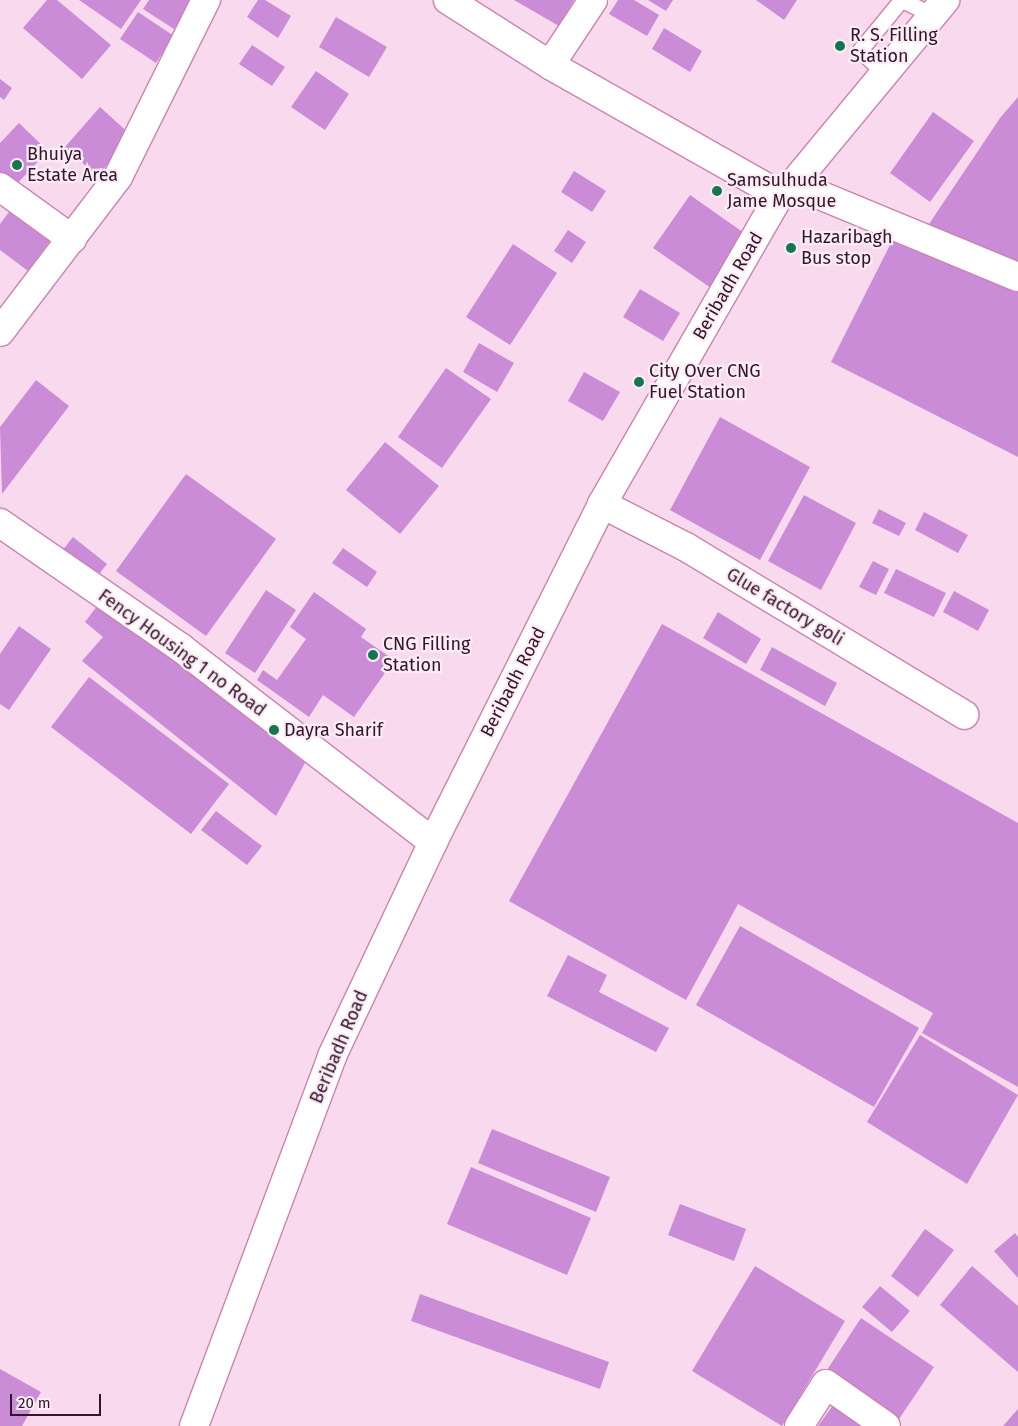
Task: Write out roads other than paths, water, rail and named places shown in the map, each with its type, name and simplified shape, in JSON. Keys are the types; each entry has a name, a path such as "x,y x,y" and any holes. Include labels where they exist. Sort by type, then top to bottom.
{"main road":[{"path":"0,332 118,178 206,0"},
{"path":"448,0 550,65 787,190 1018,277"},
{"path":"550,65 593,0"},
{"name":"Beribadh Road","path":"194,1426 332,1056 433,842 602,504 787,190 938,7"},
{"path":"0,187 72,239"},
{"name":"Glue factory goli","path":"602,504 686,547 964,715"},
{"name":"Fency Housing 1 no Road","path":"0,523 180,648 433,842"},
{"path":"799,1426 826,1384 886,1426"}],"lane":[{"path":"884,73 860,50 902,0 938,7"}],"place":[{"name":"R. S. Filling Station","path":"840,46"},
{"name":"Bhuiya Estate Area","path":"17,165"},
{"name":"Samsulhuda Jame Mosque","path":"717,191"},
{"name":"Hazaribagh Bus stop","path":"791,248"},
{"name":"City Over CNG Fuel Station","path":"639,382"},
{"name":"CNG Filling Station","path":"373,655"},
{"name":"Dayra Sharif","path":"274,730"}]}
